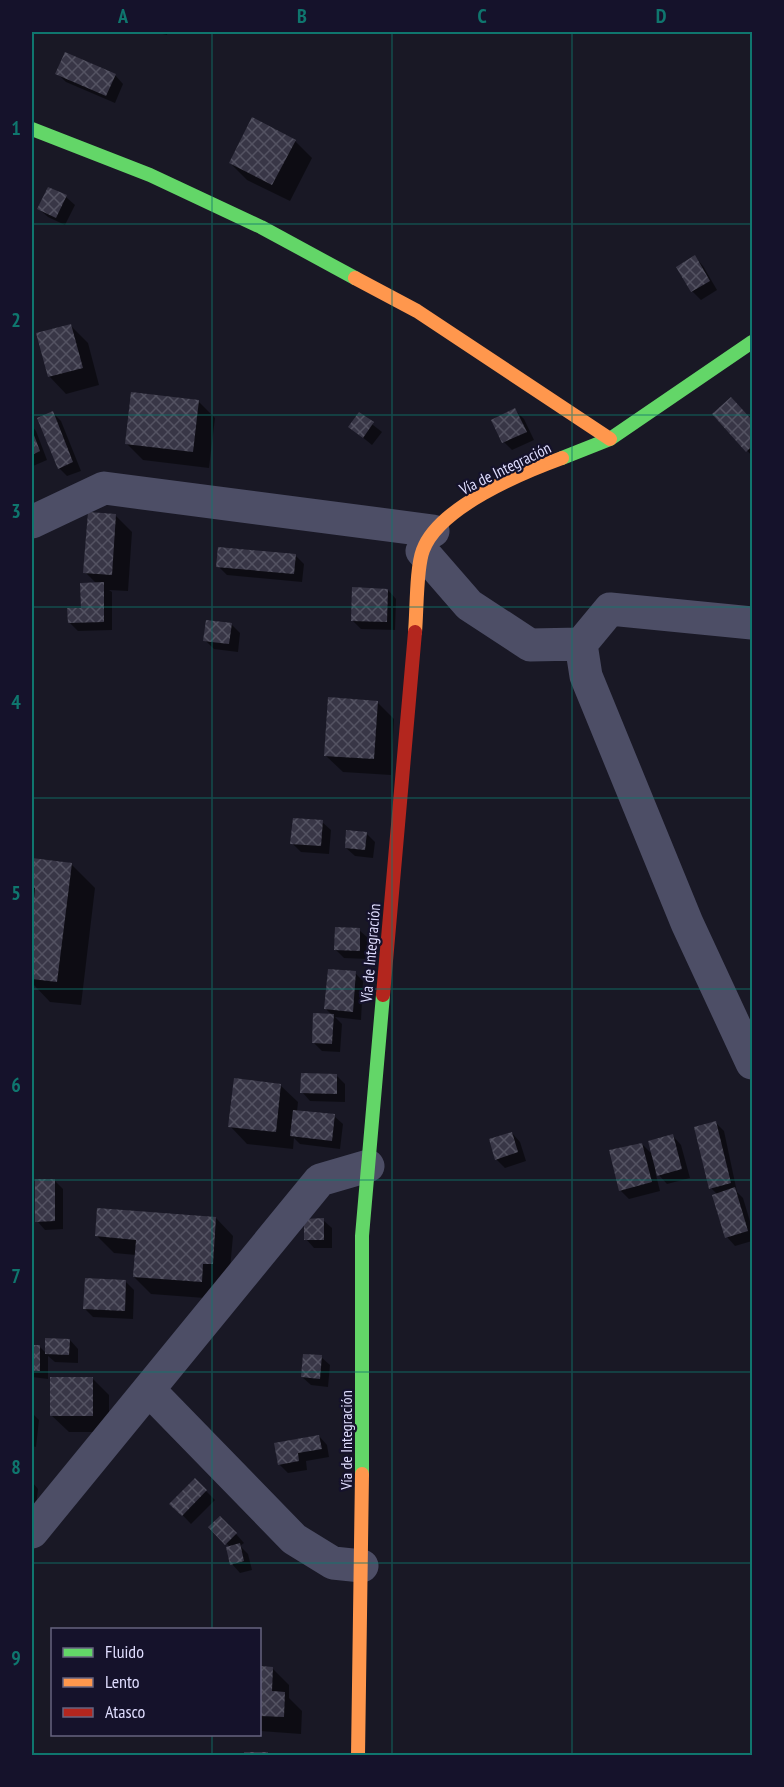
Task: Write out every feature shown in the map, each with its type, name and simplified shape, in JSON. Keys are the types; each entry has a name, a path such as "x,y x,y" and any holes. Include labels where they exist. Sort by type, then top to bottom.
{"main road":[{"path":"32,129 150,175 261,227 417,311 610,439"},
{"name":"Vía de Integración","path":"358,1755 363,1566 362,1236 427,541 463,506 486,492 538,467 610,439 753,342"}],"street":[{"path":"32,522 104,488 427,541 469,605 530,645 581,644 610,609 753,623"},
{"path":"581,644 590,687 687,923 753,1063"},
{"path":"32,1532 320,1180 368,1166"},
{"path":"148,1390 294,1539 333,1563 363,1566"}],"building":[{"path":"65,52 116,74 106,96 55,74"},
{"path":"252,117 296,140 272,185 229,163"},
{"path":"48,187 67,195 56,218 37,209"},
{"path":"695,255 710,281 691,292 676,267"},
{"path":"71,324 83,368 48,377 36,333"},
{"path":"131,392 199,400 193,452 125,444"},
{"path":"731,397 752,420 752,446 746,452 712,414"},
{"path":"515,408 527,432 502,443 491,420"},
{"path":"53,411 73,462 58,469 37,418"},
{"path":"359,412 374,422 363,438 348,427"},
{"path":"32,430 40,451 32,455"},
{"path":"88,512 116,514 112,575 83,573"},
{"path":"218,547 296,554 294,574 216,567"},
{"path":"104,582 104,622 68,623 67,608 81,608 80,583"},
{"path":"352,587 388,589 387,622 351,621"},
{"path":"206,620 232,623 229,644 203,641"},
{"path":"328,697 378,701 374,759 324,756"},
{"path":"293,818 323,820 321,846 290,844"},
{"path":"346,830 367,832 365,850 345,848"},
{"path":"32,858 72,863 57,982 32,979 32,918 35,888 32,888"},
{"path":"335,927 360,928 360,951 334,950"},
{"path":"328,969 356,971 353,1012 324,1009"},
{"path":"313,1013 334,1014 332,1044 312,1043"},
{"path":"301,1073 337,1074 337,1094 300,1093"},
{"path":"234,1078 281,1084 276,1132 228,1127"},
{"path":"293,1110 335,1114 332,1141 290,1136"},
{"path":"716,1121 731,1183 709,1189 694,1127"},
{"path":"512,1132 518,1152 495,1160 489,1139"},
{"path":"673,1134 682,1169 657,1176 648,1141"},
{"path":"642,1143 652,1182 619,1191 609,1150"},
{"path":"35,1179 55,1179 55,1221 35,1222"},
{"path":"735,1187 748,1231 725,1238 712,1195"},
{"path":"97,1208 216,1217 213,1264 203,1264 202,1282 133,1277 136,1240 95,1236"},
{"path":"324,1218 324,1240 304,1240 304,1219"},
{"path":"85,1278 126,1280 125,1311 83,1309"},
{"path":"45,1338 70,1339 69,1355 45,1354"},
{"path":"32,1345 40,1345 40,1371 32,1371"},
{"path":"303,1354 322,1355 320,1379 301,1377"},
{"path":"50,1377 93,1377 93,1416 50,1416"},
{"path":"319,1435 322,1449 298,1453 299,1461 278,1465 274,1443"},
{"path":"195,1478 207,1490 182,1516 169,1504"},
{"path":"220,1516 237,1533 225,1545 208,1527"},
{"path":"240,1543 244,1561 230,1565 226,1547"},
{"path":"261,1666 273,1667 272,1691 285,1692 284,1717 261,1716"},
{"path":"244,1752 268,1752 268,1756 244,1756"}],"traffic: fast":[{"path":"32,129 150,175 261,227 355,278"},
{"path":"562,458 610,439 752,342"},
{"path":"362,1474 362,1236 383,995"}],"traffic: slow":[{"path":"355,278 417,311 610,439"},
{"path":"415,632 421,558 432,534 463,506 483,494 504,482 562,458"},
{"path":"358,1756 362,1474"}],"traffic: jam":[{"path":"383,995 415,632"}]}
